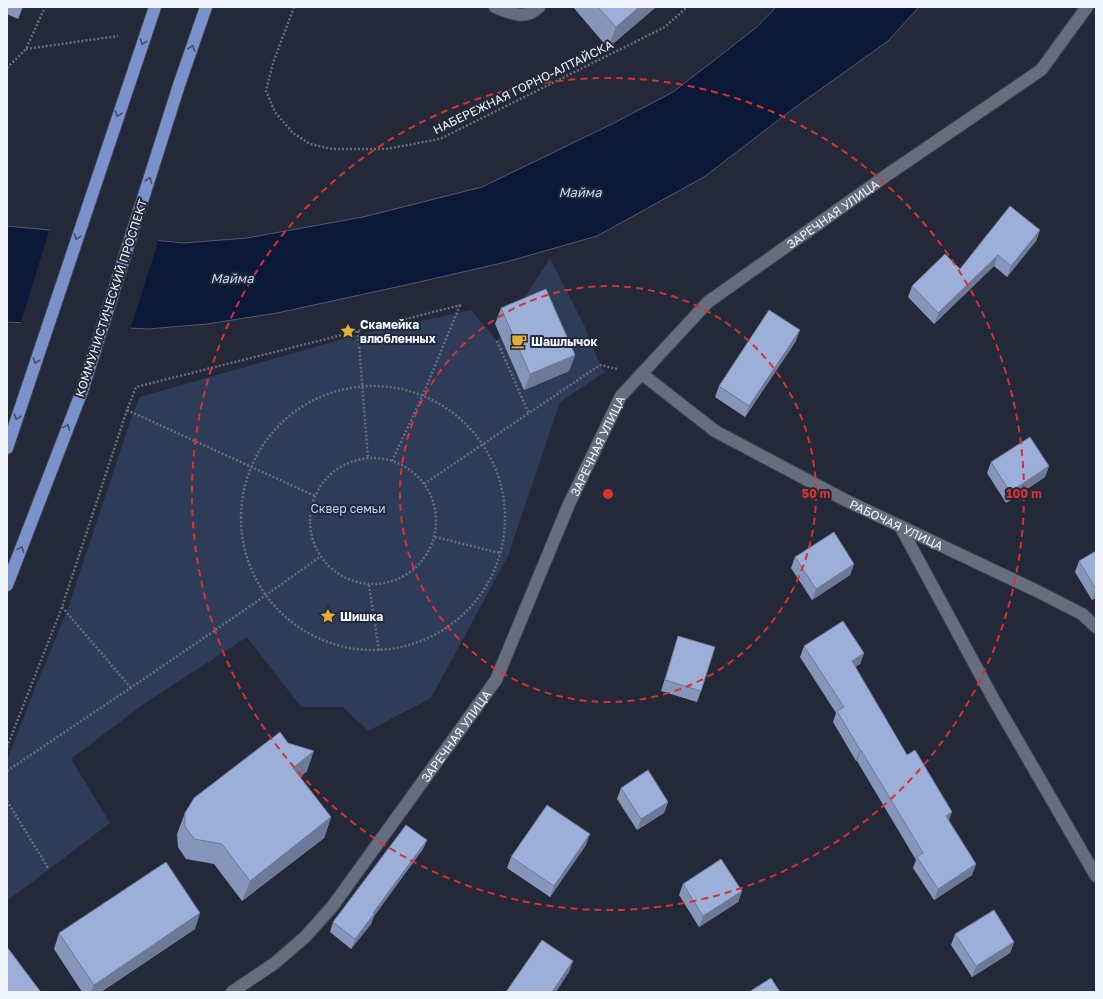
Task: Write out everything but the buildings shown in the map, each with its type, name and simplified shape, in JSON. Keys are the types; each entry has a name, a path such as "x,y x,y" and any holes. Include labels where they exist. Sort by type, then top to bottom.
{"main road":[{"path":"7,448 155,7"},
{"name":"КОММУНИСТИЧЕСКИЙ ПРОСПЕКТ","path":"7,585 82,391 179,85 206,7"}],"street":[{"path":"495,7 515,15 525,15 539,7"},
{"name":"ЗАРЕЧНАЯ УЛИЦА","path":"232,992 275,963 305,937 332,907 496,680 569,504 621,396 708,302 887,175 1041,70 1088,7"},
{"name":"РАБОЧАЯ УЛИЦА","path":"642,374 715,431 845,500 1037,591 1082,614 1096,627"},
{"path":"900,526 994,700 1096,876"}],"path":[{"path":"7,68 26,49 45,7"},
{"name":"НАБЕРЕЖНАЯ ГОРНО-АЛТАЙСКА","path":"294,7 273,63 266,91 275,112 293,133 310,144 332,149 386,149 440,139 665,27 687,7"},
{"path":"26,49 118,36"},
{"path":"7,747 62,607 136,387 460,305 423,395 392,461"},
{"path":"358,331 368,459"},
{"path":"496,341 529,414"},
{"path":"424,484 600,366 642,374"},
{"path":"363,385 393,386 423,395 457,415 484,445 500,479 505,516 500,554 483,591 456,622 420,642 379,651 336,646 296,627 265,596 245,556 240,518 240,510 250,466 269,435 295,410 327,393 363,385"},
{"path":"128,410 316,496"},
{"path":"368,459 392,461 410,470 424,484 433,500 436,518 435,537 426,556 411,572 391,582 369,585 350,580 334,571 320,556 312,537 311,516 316,496 324,482 337,470 352,462 368,459"},
{"path":"435,537 500,554"},
{"path":"7,771 265,596 320,556"},
{"path":"369,585 379,651"},
{"path":"62,607 131,688"},
{"path":"7,801 48,868"}],"green space":[{"name":"Сквер семьи","path":"550,258 585,327 600,365 605,372 560,402 508,556 431,698 368,731 343,707 301,707 247,637 145,703 71,759 110,823 7,901 7,761 67,611 133,413 140,397 357,335 471,310 497,341"}],"water":[{"name":"Майма","path":"776,7 919,7 888,41 793,109 704,177 597,236 506,262 415,283 277,313 207,324 148,329 7,322 7,226 184,243 247,238 363,217 482,187 614,123 673,92 757,27"}],"pier":[{"path":"50,228 159,239 130,330 20,325"}],"place":[{"name":"Скамейка влюбленных","path":"348,331"},
{"name":"Шашлычок","path":"519,341"},
{"name":"Шишка","path":"328,616"}]}
